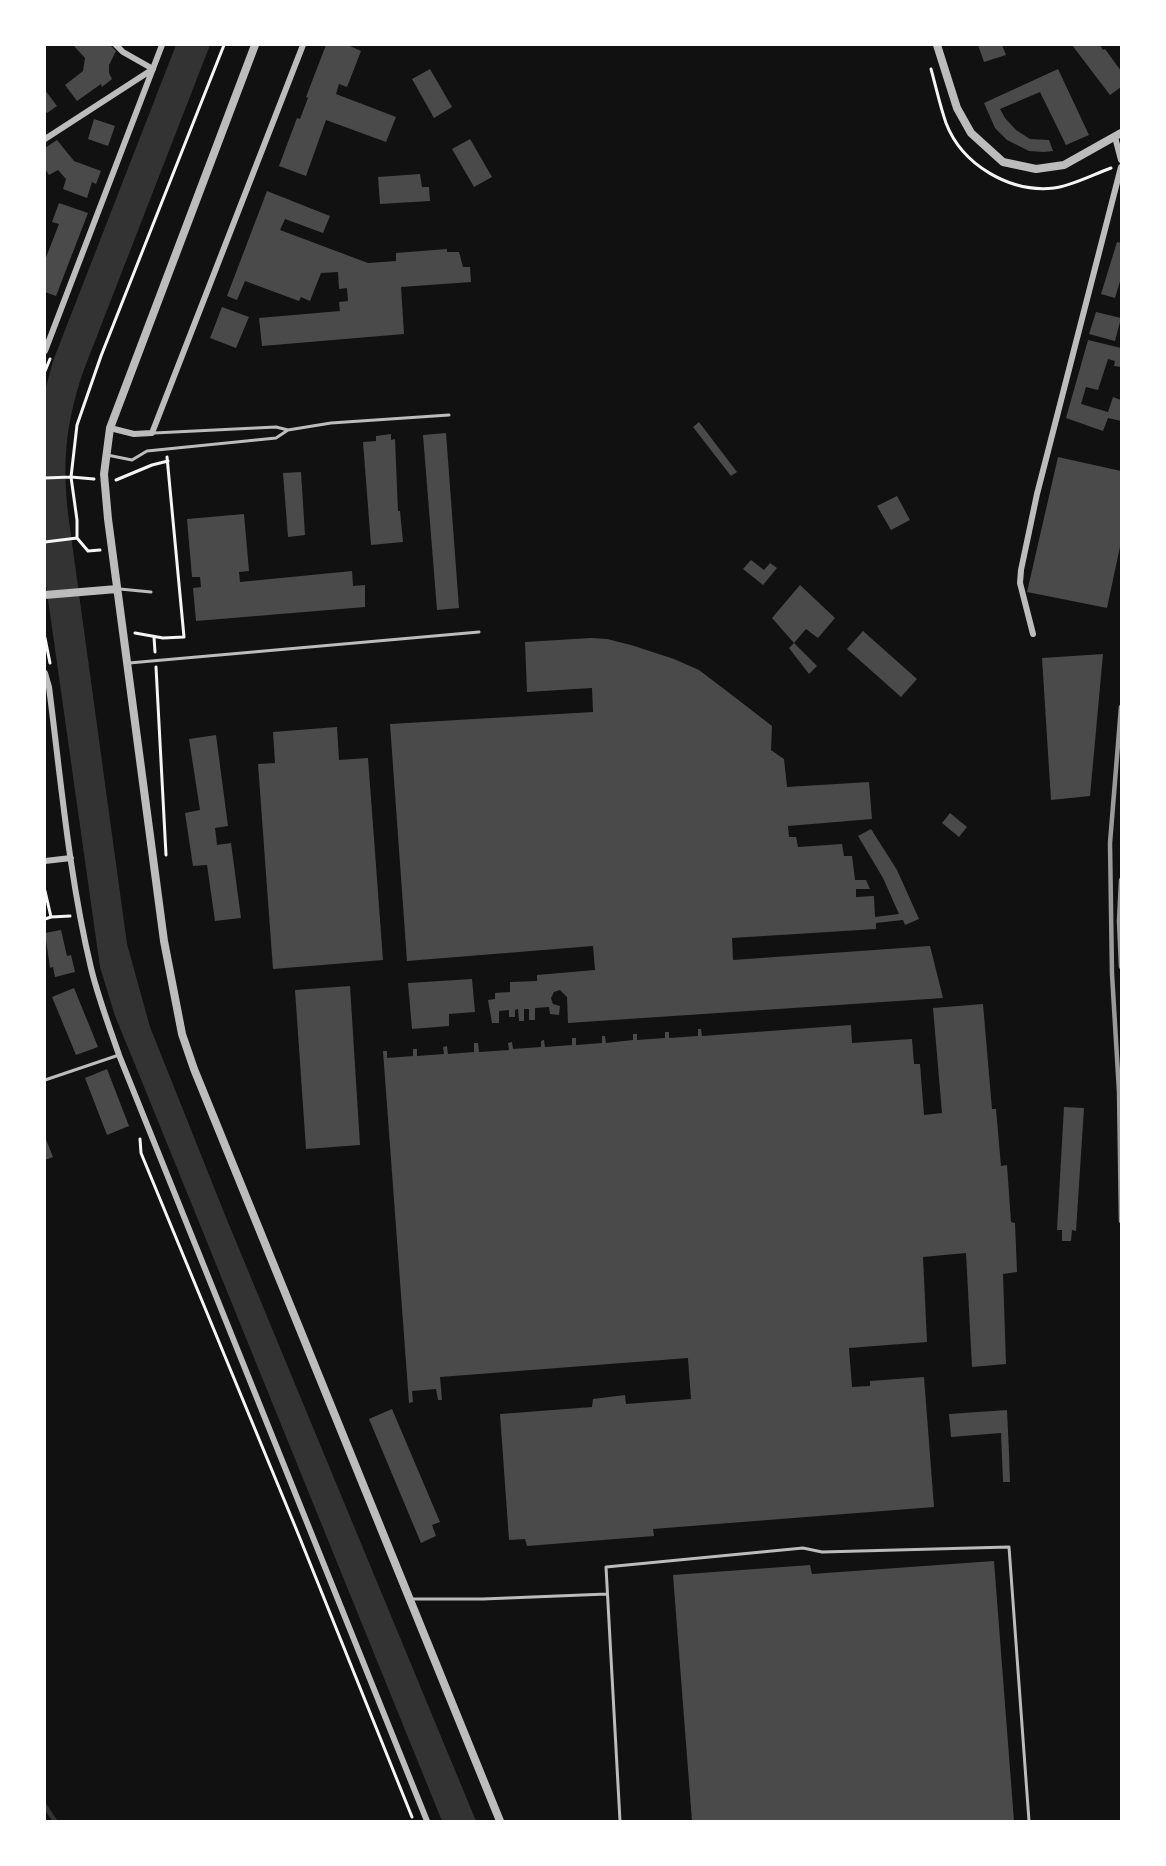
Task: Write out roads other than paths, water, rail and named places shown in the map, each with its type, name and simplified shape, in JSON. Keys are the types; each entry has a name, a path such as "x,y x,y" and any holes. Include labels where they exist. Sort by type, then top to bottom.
{"street":[{"path":"116,45 123,52 153,69"},
{"path":"45,351 162,45"},
{"path":"255,45 110,428 106,454 104,479 117,589 164,941 182,1034 198,1080 500,1821"},
{"path":"110,428 134,434 152,433 303,45"},
{"path":"937,45 957,108 971,133 1003,162 1036,169 1064,165 1118,135 1121,160"},
{"path":"45,139 153,69"},
{"path":"1033,634 1020,583 1021,570 1037,494 1121,167"},
{"path":"45,595 117,589"},
{"path":"45,673 49,687 80,916 91,968 119,1055 427,1821"},
{"path":"45,861 71,858"}],"lane":[{"path":"152,433 276,427 288,430 331,423 449,415"},
{"path":"106,454 132,460 147,451 276,438 288,430"},
{"path":"117,589 151,592"},
{"path":"127,663 479,632"},
{"path":"45,1080 119,1055"},
{"path":"620,1821 606,1567 804,1548 822,1552 1009,1547 1029,1821"},
{"path":"411,1599 483,1599 607,1594"}],"waterway":[{"path":"45,1806 55,1821"}],"railway":[{"path":"1121,707 1110,843 1112,974 1119,1091 1121,1221"},
{"path":"1121,880 1119,921 1121,967"}]}
